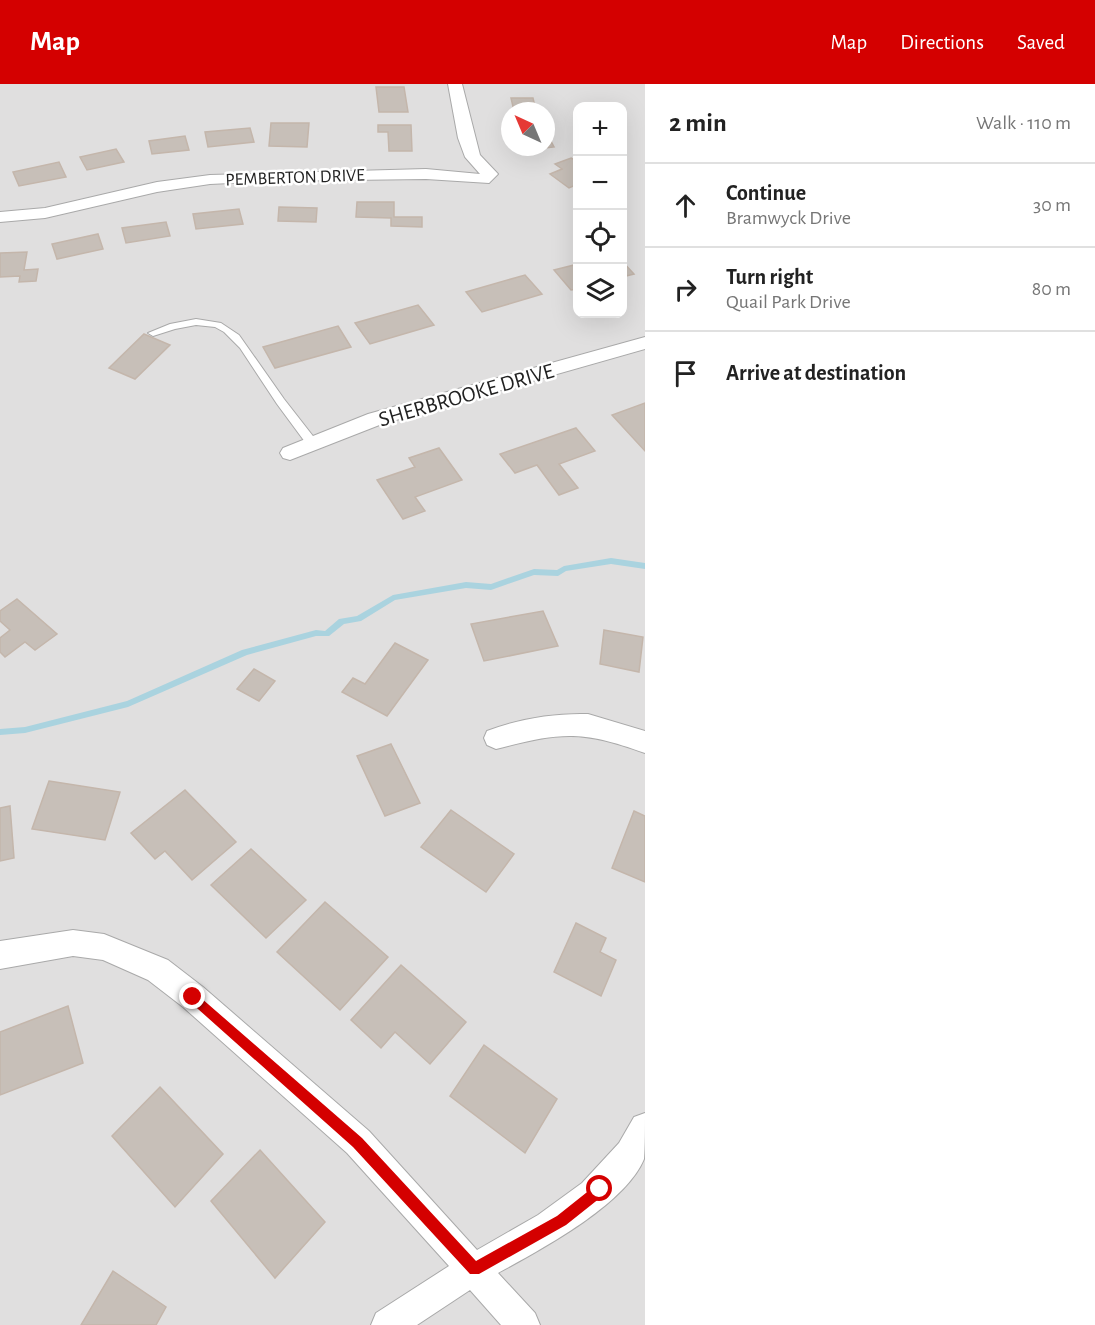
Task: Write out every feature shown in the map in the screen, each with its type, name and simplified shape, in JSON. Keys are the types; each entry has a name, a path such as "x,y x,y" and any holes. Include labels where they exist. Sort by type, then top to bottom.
{"street":[{"name":"PEMBERTON DRIVE","path":"0,217 45,213 147,188 213,180 426,174 457,175 483,180 490,174 473,157 466,138 455,84"},
{"name":"SHERBROOKE DRIVE","path":"290,453 375,419 645,343"},
{"path":"496,738 552,724 583,723 614,729 645,742"},
{"path":"0,955 73,944 104,947 158,970 193,997 357,1143 475,1269 523,1325"},
{"path":"388,1325 475,1269 562,1221 600,1189 635,1149 645,1128"}],"lane":[{"path":"153,333 175,324 195,322 219,326 235,335 291,418 312,443"}],"shaded area":[{"path":"0,84 645,84 645,1325 0,1325"}],"building":[{"path":"376,87 404,87 408,112 379,112"},
{"path":"511,98 533,98 534,102 512,102"},
{"path":"271,123 309,123 307,147 269,146"},
{"path":"378,125 411,125 412,151 389,151 388,132 378,132"},
{"path":"250,128 254,142 208,147 205,132"},
{"path":"185,136 189,150 152,154 149,141"},
{"path":"116,149 124,162 87,170 80,157"},
{"path":"573,159 573,186 569,188 550,174 562,169 555,164"},
{"path":"59,162 66,177 19,186 13,172"},
{"path":"357,202 394,202 394,217 422,217 422,227 391,226 391,218 356,217"},
{"path":"279,207 317,208 316,222 278,221"},
{"path":"239,209 243,224 196,229 193,214"},
{"path":"166,222 170,236 126,243 122,228"},
{"path":"98,234 103,249 57,259 52,244"},
{"path":"27,252 24,270 38,269 36,281 19,282 20,276 0,277 0,253"},
{"path":"573,265 573,290 571,290 554,270"},
{"path":"627,266 634,274 627,276"},
{"path":"525,275 542,294 482,312 466,292"},
{"path":"418,305 434,325 370,344 355,323"},
{"path":"338,326 351,347 275,368 263,347"},
{"path":"144,334 170,345 135,379 109,368"},
{"path":"645,403 645,451 612,415"},
{"path":"576,428 595,451 559,464 578,488 559,495 537,465 515,473 500,454"},
{"path":"439,448 462,480 415,497 425,511 403,519 377,480 415,467 409,458"},
{"path":"17,599 57,634 35,650 25,642 5,657 0,652 0,638 10,630 0,621 0,611"},
{"path":"543,611 558,646 484,661 471,624"},
{"path":"604,630 643,637 639,672 600,664"},
{"path":"395,643 428,660 387,716 342,692 353,678 365,684"},
{"path":"254,669 275,681 259,701 237,689"},
{"path":"391,744 420,803 385,816 357,756"},
{"path":"49,781 120,792 105,840 32,829"},
{"path":"185,790 236,842 192,880 165,851 155,859 131,833"},
{"path":"10,806 14,858 0,861 0,808"},
{"path":"451,810 514,854 486,892 421,847"},
{"path":"634,811 645,816 645,882 612,868"},
{"path":"251,849 306,900 266,938 211,885"},
{"path":"325,902 388,957 340,1010 277,952"},
{"path":"576,923 606,938 600,952 616,960 601,996 554,972"},
{"path":"401,965 466,1022 430,1064 395,1032 381,1048 351,1020"},
{"path":"68,1006 83,1063 0,1095 0,1032"},
{"path":"484,1045 557,1099 525,1153 450,1096"},
{"path":"160,1087 223,1154 175,1207 112,1136"},
{"path":"260,1150 325,1222 275,1278 211,1201"},
{"path":"113,1271 166,1307 156,1325 81,1325"}],"waterway":[{"path":"0,732 25,730 128,704 245,652 316,633 326,634 342,621 358,619 393,598 466,585 491,587 534,572 558,573 564,569 611,561 645,566"}],"route":[{"path":"193,997 357,1143 475,1269 562,1221 600,1189"}]}
